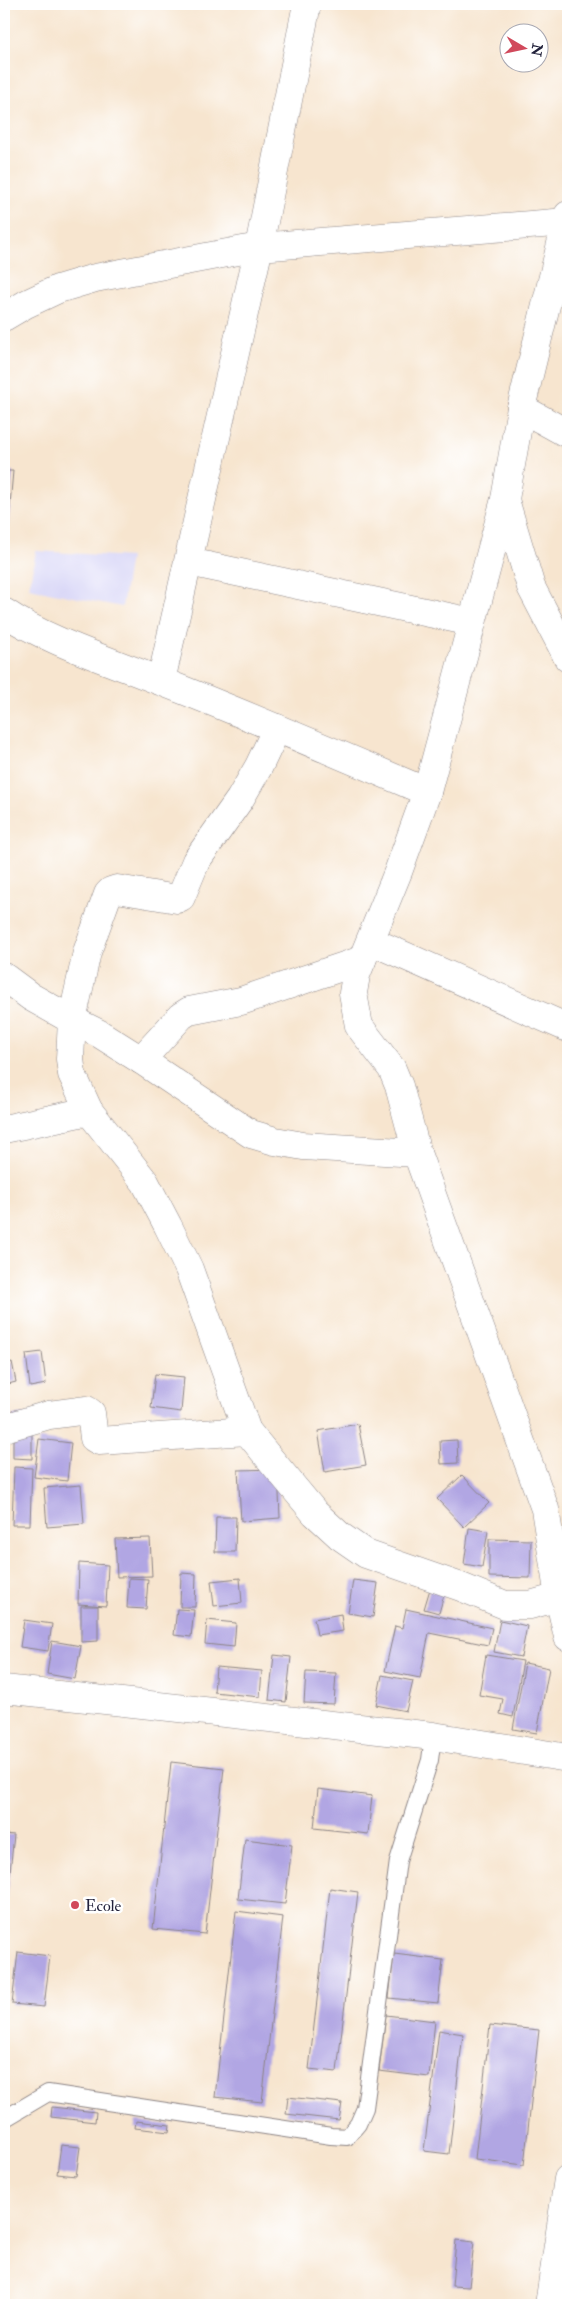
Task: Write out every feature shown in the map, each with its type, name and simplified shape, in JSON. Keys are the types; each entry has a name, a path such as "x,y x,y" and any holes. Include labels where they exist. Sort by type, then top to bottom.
{"street":[{"path":"161,681 259,247 307,4"},
{"path":"4,317 58,289 95,278 259,247 567,218 521,408 505,499 427,792 366,951 353,993 359,1026 392,1069 417,1154 545,1509 560,1531 561,1587 568,1637"},
{"path":"521,408 568,434"},
{"path":"505,499 531,587 568,658"},
{"path":"189,562 472,622"},
{"path":"4,612 19,623 427,792"},
{"path":"276,728 259,766 240,799 196,861 181,897 176,899 117,890 111,891 108,894 87,952 72,1020 70,1059 72,1074 89,1110 145,1182 168,1226 189,1269 247,1431 315,1513 340,1536 366,1554 461,1587 505,1605 530,1605 561,1587"},
{"path":"141,1060 181,1016 189,1011 242,1001 366,951 568,1028"},
{"path":"4,977 31,997 100,1034 141,1060 251,1134 303,1146 417,1154"},
{"path":"4,1129 89,1110"},
{"path":"4,1428 49,1415 87,1410 91,1413 94,1438 99,1442 247,1431"},
{"path":"4,1690 433,1736 568,1758"},
{"path":"549,2305 568,2179"}],"lane":[{"path":"4,2119 48,2093 331,2136 347,2136 358,2124 365,2108 398,1861 430,1760 433,1736"}],"shaded area":[{"path":"36,551 130,557 122,607 29,588"}],"building":[{"path":"4,471 13,471 8,528 4,528"},
{"path":"42,1352 46,1384 30,1387 26,1354"},
{"path":"12,1362 16,1382 4,1385 4,1364"},
{"path":"155,1374 184,1377 181,1412 151,1408"},
{"path":"13,1415 32,1415 32,1459 13,1458"},
{"path":"358,1424 366,1465 325,1472 318,1431"},
{"path":"39,1439 71,1443 67,1481 34,1477"},
{"path":"457,1440 458,1463 441,1464 440,1441"},
{"path":"14,1467 32,1468 30,1525 12,1525"},
{"path":"278,1469 280,1518 241,1521 238,1470"},
{"path":"462,1475 489,1503 464,1527 437,1499"},
{"path":"81,1485 84,1524 47,1527 44,1488"},
{"path":"216,1517 236,1517 235,1552 215,1552"},
{"path":"469,1528 488,1531 482,1567 464,1564"},
{"path":"150,1538 152,1576 117,1577 115,1539"},
{"path":"489,1539 531,1540 530,1578 489,1577"},
{"path":"79,1563 108,1565 106,1606 78,1604"},
{"path":"181,1573 196,1574 195,1607 180,1607"},
{"path":"129,1578 148,1579 146,1609 127,1608"},
{"path":"240,1578 242,1603 214,1606 211,1581"},
{"path":"433,1579 447,1584 439,1613 424,1609"},
{"path":"353,1580 378,1583 373,1617 348,1613"},
{"path":"81,1606 98,1606 98,1641 81,1642"},
{"path":"177,1609 194,1610 191,1637 174,1635"},
{"path":"406,1609 492,1628 488,1645 429,1633 420,1678 385,1671 395,1626 402,1628"},
{"path":"341,1614 343,1631 317,1635 314,1619"},
{"path":"24,1620 52,1624 48,1651 20,1647"},
{"path":"207,1620 236,1623 234,1647 205,1644"},
{"path":"500,1620 527,1626 521,1657 494,1652"},
{"path":"52,1641 81,1646 75,1679 47,1674"},
{"path":"274,1655 291,1657 286,1702 269,1700"},
{"path":"486,1655 523,1661 513,1717 500,1714 503,1699 479,1695"},
{"path":"525,1663 549,1668 537,1733 513,1729"},
{"path":"216,1667 262,1671 260,1697 214,1692"},
{"path":"306,1672 336,1673 334,1704 304,1703"},
{"path":"382,1675 413,1681 406,1711 376,1705"},
{"path":"171,1762 224,1768 205,1934 153,1929"},
{"path":"318,1789 372,1796 368,1834 314,1828"},
{"path":"4,1834 14,1835 5,1918 4,1918"},
{"path":"245,1839 292,1845 285,1904 238,1899"},
{"path":"330,1888 358,1892 337,2072 309,2069"},
{"path":"236,1911 283,1917 262,2102 215,2097"},
{"path":"18,1952 50,1956 44,2007 12,2004"},
{"path":"394,1954 443,1960 438,2003 389,1998"},
{"path":"386,2015 435,2021 429,2077 379,2071"},
{"path":"490,2025 539,2030 524,2165 475,2159"},
{"path":"439,2030 463,2034 449,2154 424,2151"},
{"path":"288,2097 342,2103 339,2120 286,2114"},
{"path":"52,2107 96,2112 95,2122 51,2117"},
{"path":"136,2121 170,2125 169,2132 135,2128"},
{"path":"61,2145 80,2147 76,2176 57,2174"},
{"path":"456,2240 474,2242 469,2287 452,2286"}],"place":[{"name":"Ecole","path":"75,1905"}]}
